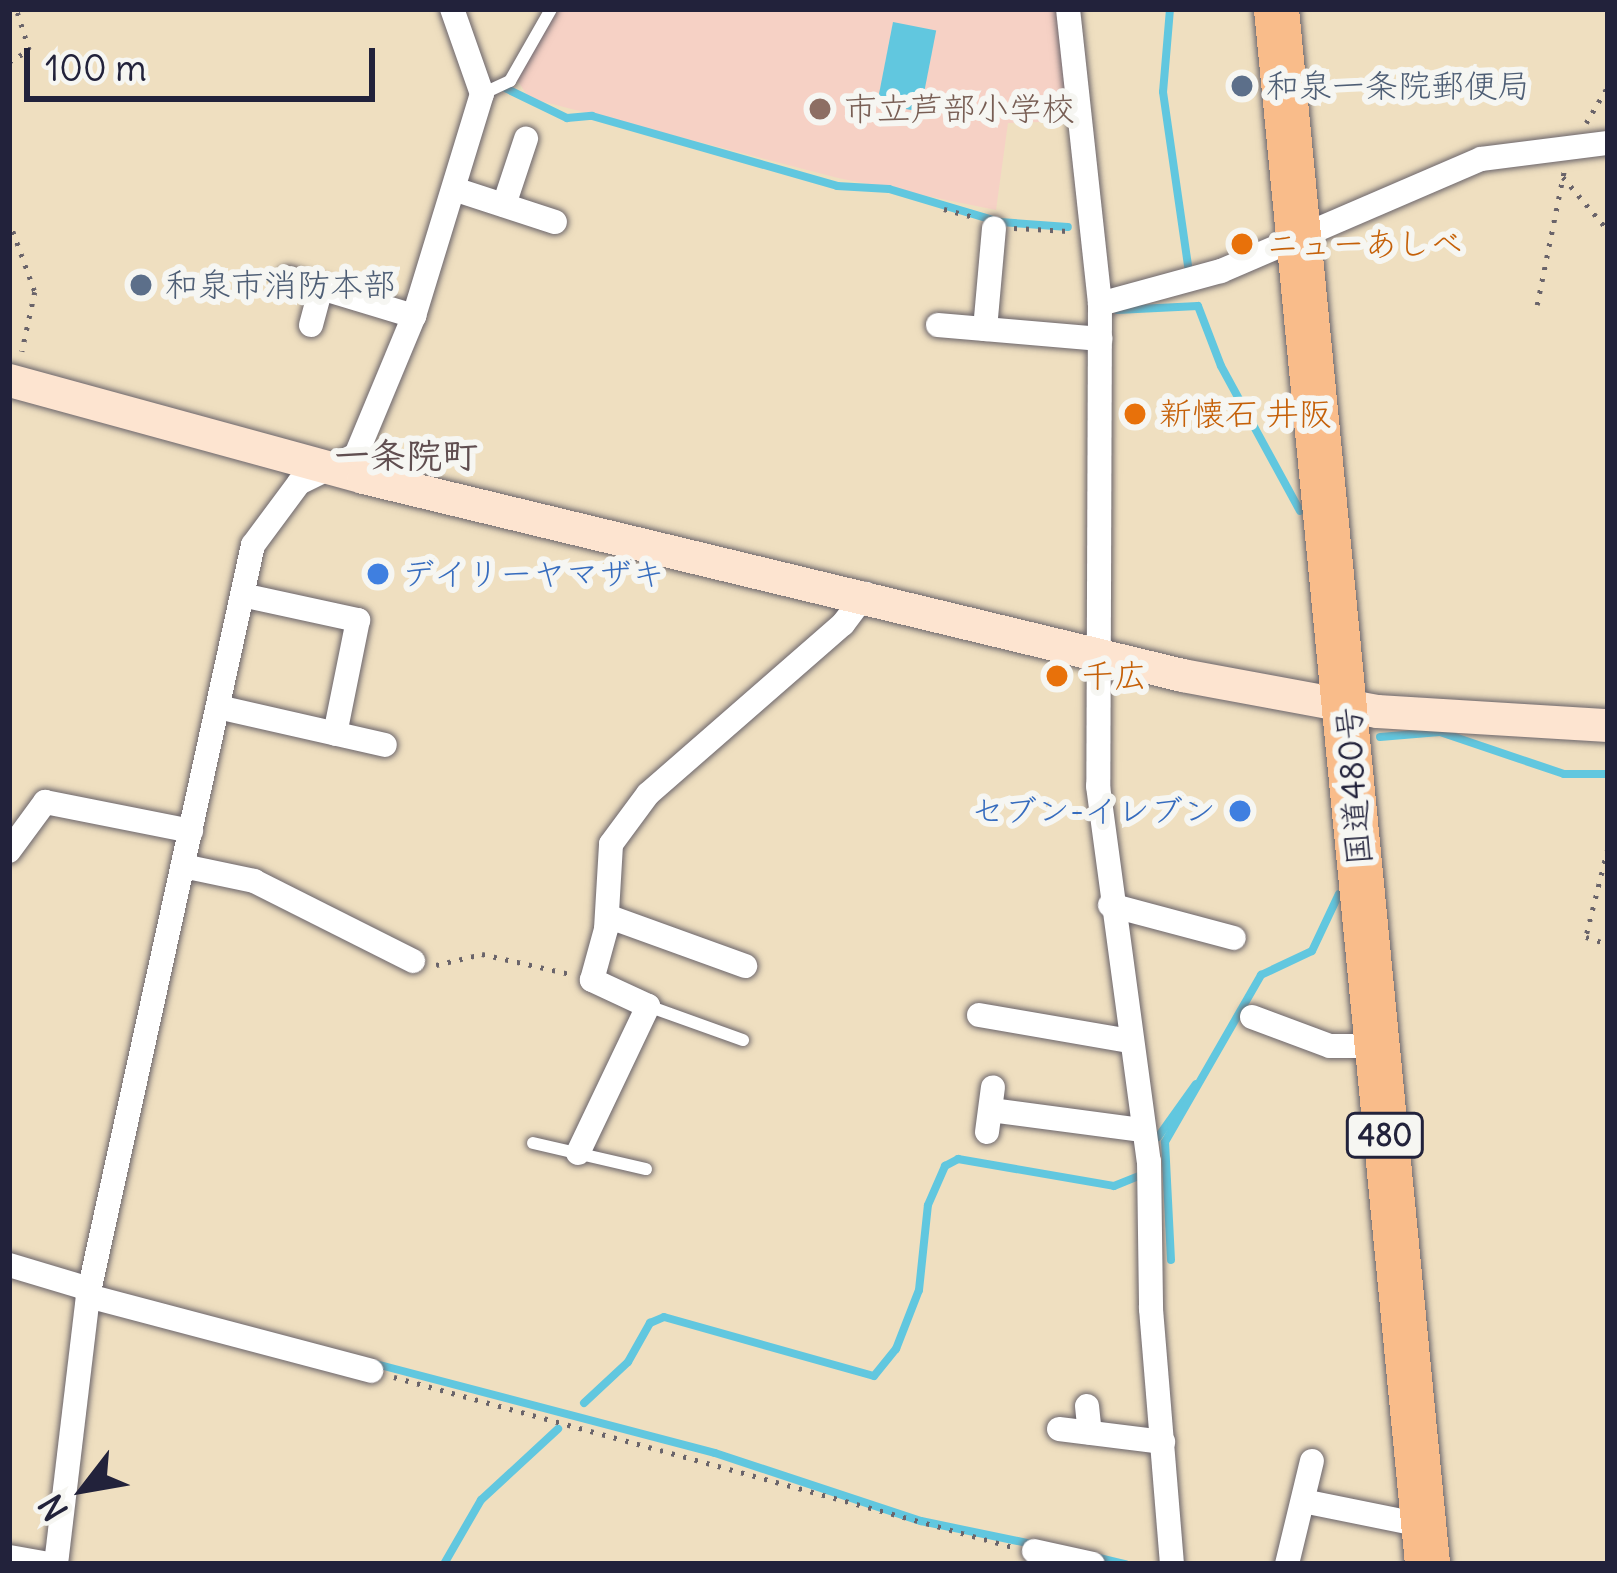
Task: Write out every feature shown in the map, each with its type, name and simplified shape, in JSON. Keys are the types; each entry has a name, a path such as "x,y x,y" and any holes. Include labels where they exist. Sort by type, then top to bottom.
{"highway":[{"name":"国道480号","path":"1276,9 1425,1544"}],"street":[{"path":"9,1557 52,1564 88,1293 254,545 272,510 330,467 356,455 414,316 457,190 482,94 452,9"},
{"path":"1068,9 1100,304 1098,787 1109,905 1141,1130 1172,1564"},
{"path":"514,217 526,139"},
{"path":"1100,304 1163,292 1481,159 1608,143"},
{"path":"457,190 514,217 555,222"},
{"path":"985,329 994,228"},
{"path":"288,278 414,316"},
{"path":"311,325 321,288"},
{"path":"938,325 1100,339"},
{"path":"12,381 330,467 1101,652 1347,706 1608,725"},
{"path":"578,1153 584,1106 616,1042 648,1006 592,980 607,916 610,844 648,794 843,624 866,594"},
{"path":"242,595 358,620 335,734"},
{"path":"218,707 385,746"},
{"path":"9,851 45,802 191,831"},
{"path":"183,866 254,881 413,961"},
{"path":"1109,905 1234,938"},
{"path":"607,916 700,939 745,966"},
{"path":"979,1015 1130,1041"},
{"path":"1252,1017 1330,1046 1376,1046"},
{"path":"990,1110 1074,1110 1141,1130"},
{"path":"9,1265 88,1293 371,1371"},
{"path":"1087,1406 1090,1433"},
{"path":"1059,1429 1163,1442"},
{"path":"1287,1564 1312,1461"},
{"path":"1303,1501 1425,1544"},
{"path":"1034,1551 1093,1564"}],"lane":[{"path":"482,94 510,81 551,9"},
{"path":"648,1006 743,1040"},
{"path":"533,1143 646,1169"}],"path":[{"path":"9,62 29,50 16,9"},
{"path":"1573,144 1608,86"},
{"path":"1537,305 1563,177 1608,230"},
{"path":"9,220 35,292 12,381"},
{"path":"1608,849 1586,937 1608,944"},
{"path":"413,961 449,965 482,954 592,980"},
{"path":"371,1371 564,1418 916,1526 1034,1551"}],"shaded area":[{"name":"市立芦部小学校","path":"555,9 1057,9 1070,121 1008,123 996,210 838,178 529,98 512,72"}],"water":[{"path":"893,22 936,30 920,112 877,103"}],"waterway":[{"path":"1170,9 1163,92 1189,273"},
{"path":"505,88 567,118 592,116 837,186 889,189 1000,222 1068,227"},
{"path":"1117,310 1198,306 1221,366 1300,511"},
{"path":"1380,737 1440,732 1564,774 1608,774"},
{"path":"1171,1260 1165,1142 1261,975 1312,951 1339,894"},
{"path":"1158,1137 1196,1084"},
{"path":"584,1403 628,1362 650,1323 664,1317 874,1376 896,1349 919,1290 928,1205 945,1166 958,1159 1114,1186 1139,1176"},
{"path":"376,1364 715,1453 921,1521 1032,1544"},
{"path":"444,1564 481,1500 558,1429"},
{"path":"1099,1558 1126,1564"}],"place":[{"name":"和泉一条院郵便局","path":"1242,86"},
{"name":"市立芦部小学校","path":"820,109"},
{"name":"ニューあしべ","path":"1242,244"},
{"name":"和泉市消防本部","path":"141,285"},
{"name":"新懐石 井阪","path":"1135,414"},
{"name":"デイリーヤマザキ","path":"378,574"},
{"name":"千広","path":"1057,676"},
{"name":"セブン-イレブン","path":"1240,811"}],"district":[{"name":"一条院町","path":"406,456"}]}
